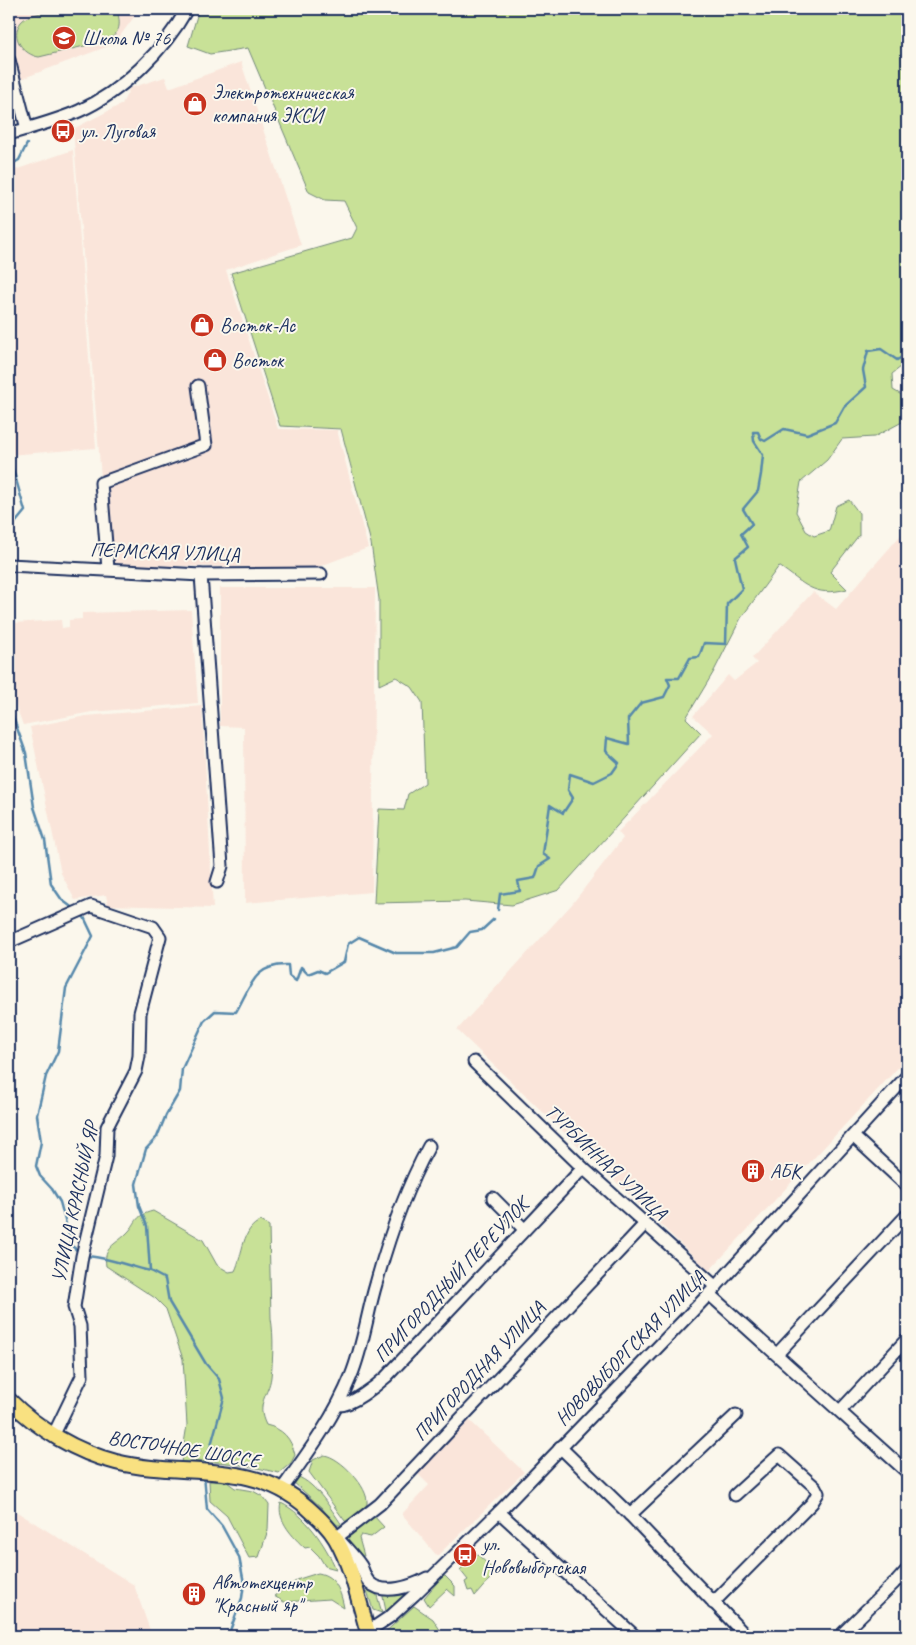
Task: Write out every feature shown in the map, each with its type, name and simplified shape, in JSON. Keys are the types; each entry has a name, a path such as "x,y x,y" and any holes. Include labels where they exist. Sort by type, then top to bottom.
{"main road":[{"name":"ВОСТОЧНОЕ ШОССЕ","path":"9,1400 31,1420 87,1452 117,1462 221,1473 263,1480 302,1502 324,1522 336,1538 353,1578 368,1634"}],"street":[{"path":"9,134 80,110 116,88 154,52 179,23 186,9"},
{"path":"9,60 27,129"},
{"path":"108,569 101,483 206,445 198,386"},
{"name":"ПЕРМСКАЯ УЛИЦА","path":"9,566 201,574 321,574"},
{"path":"201,574 222,866 217,882"},
{"name":"УЛИЦА КРАСНЫЙ ЯР","path":"9,942 91,906 153,927 160,937 160,944 140,1013 140,1056 136,1071 107,1127 106,1156 82,1256 74,1307 80,1326 82,1376 54,1434"},
{"name":"ТУРБИННАЯ УЛИЦА","path":"474,1062 582,1168 645,1224 778,1354 906,1468"},
{"name":"НОВОВЫБОРГСКАЯ УЛИЦА","path":"368,1634 391,1616 499,1512 713,1291 854,1137 907,1076"},
{"path":"854,1137 907,1186"},
{"path":"282,1489 317,1443 338,1405 359,1353 375,1285 395,1221 416,1171 429,1146"},
{"name":"ПРИГОРОДНЫЙ ПЕРЕУЛОК","path":"338,1405 346,1405 376,1386 582,1168"},
{"path":"493,1198 524,1229"},
{"path":"778,1354 907,1215"},
{"name":"ПРИГОРОДНАЯ УЛИЦА","path":"336,1538 380,1504 645,1224"},
{"path":"840,1411 907,1339"},
{"path":"630,1515 736,1415"},
{"path":"560,1447 630,1515 746,1636"},
{"path":"713,1603 812,1503 818,1493 815,1487 778,1455 735,1495"},
{"path":"499,1512 635,1636"},
{"path":"336,1538 356,1559 366,1578 377,1588 388,1589 412,1586 442,1567"},
{"path":"840,1636 907,1570"}],"shaded area":[{"name":"Школа № 76","path":"9,9 140,9 114,44 21,79 9,33"},
{"path":"241,62 301,245 226,270 278,429 337,430 368,548 315,568 108,565 73,129 122,104 130,88 165,77 169,88"},
{"path":"73,150 96,448 9,455 9,172"},
{"path":"907,528 907,1058 709,1271 457,1030 573,903 623,838 618,832 713,734 693,716 728,675 734,681 757,663 752,658 813,592 836,609"},
{"path":"220,588 375,588 372,892 245,903 244,727 220,726"},
{"path":"9,595 13,623 61,620 62,628 69,627 69,620 82,619 82,613 191,610 198,703 92,712 23,725 9,688"},
{"path":"202,706 213,908 108,905 106,895 75,900 61,873 30,727 86,716"},
{"path":"466,1417 524,1472 437,1556 402,1514 429,1485 415,1471"},
{"path":"9,1507 134,1585 152,1636 9,1636"}],"green space":[{"name":"Школа № 76","path":"62,9 117,9 119,26 116,33 109,40 39,57 28,53 17,39 18,28 21,22 34,15"},
{"path":"199,9 907,9 907,362 892,374 893,390 907,398 907,423 904,421 874,437 842,439 827,460 801,482 796,512 806,531 814,536 829,531 836,506 849,500 859,513 859,535 830,572 847,589 826,592 817,590 803,583 779,566 741,618 713,673 686,718 701,733 559,890 512,905 465,901 374,903 379,809 404,810 408,794 425,783 422,702 412,687 396,677 379,685 379,599 371,543 341,429 280,426 231,273 352,238 357,228 344,201 325,200 309,192 248,48 210,54 188,46"},
{"path":"153,1211 203,1240 217,1265 229,1272 235,1271 238,1265 244,1242 250,1229 261,1221 269,1226 273,1355 270,1383 262,1405 262,1411 266,1425 282,1432 289,1439 295,1455 291,1463 279,1473 230,1463 181,1462 187,1425 183,1359 166,1309 155,1298 106,1266 108,1250 130,1230 142,1215"},
{"path":"324,1455 338,1461 345,1467 363,1489 367,1504 356,1519 345,1521 309,1472 313,1460"},
{"path":"292,1475 307,1482 321,1495 342,1525 335,1525 322,1508 292,1481"},
{"path":"209,1481 227,1482 235,1488 253,1491 262,1496 269,1505 268,1530 259,1557 249,1558 227,1516 210,1501"},
{"path":"281,1503 299,1515 314,1531 336,1569 325,1566 310,1547 305,1548 291,1534 281,1516"},
{"path":"373,1515 384,1527 371,1537 361,1535 359,1538 364,1556 358,1557 345,1539 346,1535"},
{"path":"476,1553 496,1572 475,1596 472,1590 468,1591 465,1582 468,1580 460,1570"},
{"path":"318,1573 329,1577 337,1586 344,1608 330,1599 284,1602 274,1596 299,1579"},
{"path":"445,1576 455,1586 455,1596 447,1589 429,1606 424,1598"},
{"path":"366,1587 376,1592 382,1613 373,1610"},
{"path":"413,1590 386,1611 382,1592"},
{"path":"414,1606 433,1619 442,1633 439,1636 381,1636"}],"waterway":[{"path":"9,166 19,160 27,144"},
{"path":"498,910 500,894 520,891 518,881 535,878 539,866 550,859 543,854 550,805 563,813 573,798 568,790 570,774 594,782 612,773 619,763 606,751 607,738 629,744 628,719 641,703 664,697 670,685 667,678 679,678 690,658 699,657 704,643 726,644 727,604 742,589 735,558 748,547 741,534 752,524 743,509 758,491 761,474 763,455 754,441 753,432 758,432 761,439 765,441 784,429 807,434 835,423 844,407 866,387 863,370 868,351 881,349 897,360 907,354"},
{"path":"9,455 25,511 11,528 9,539"},
{"path":"9,706 26,753 34,807 45,840 51,884 62,900 74,909"},
{"path":"79,1252 72,1246 60,1202 52,1189 40,1176 36,1166 41,1142 37,1115 46,1076 58,1051 66,988 93,936 83,915"},
{"path":"205,1467 224,1398 219,1379 206,1364 169,1302 165,1279 150,1271 147,1226 139,1206 136,1184 146,1149 157,1137 166,1115 180,1091 182,1069 204,1021 215,1011 236,1012 255,978 268,968 288,965 289,976 296,981 301,967 308,974 318,970 325,973 344,962 348,944 359,937 396,953 434,953 457,947 470,932 482,930 494,919"},
{"path":"85,1256 150,1271"},
{"path":"204,1475 207,1509 222,1526 239,1557 244,1583 242,1598 228,1636"}],"place":[{"name":"Школа № 76","path":"64,38"},
{"name":"Электротехническая компания ЭКСИ","path":"195,104"},
{"name":"ул. Луговая","path":"63,131"},
{"name":"Восток-Ас","path":"202,325"},
{"name":"Восток","path":"215,360"},
{"name":"АБК","path":"753,1171"},
{"name":"ул. Нововыборгская","path":"465,1555"},
{"name":"Автотехцентр \"Красный яр\"","path":"194,1594"}]}
